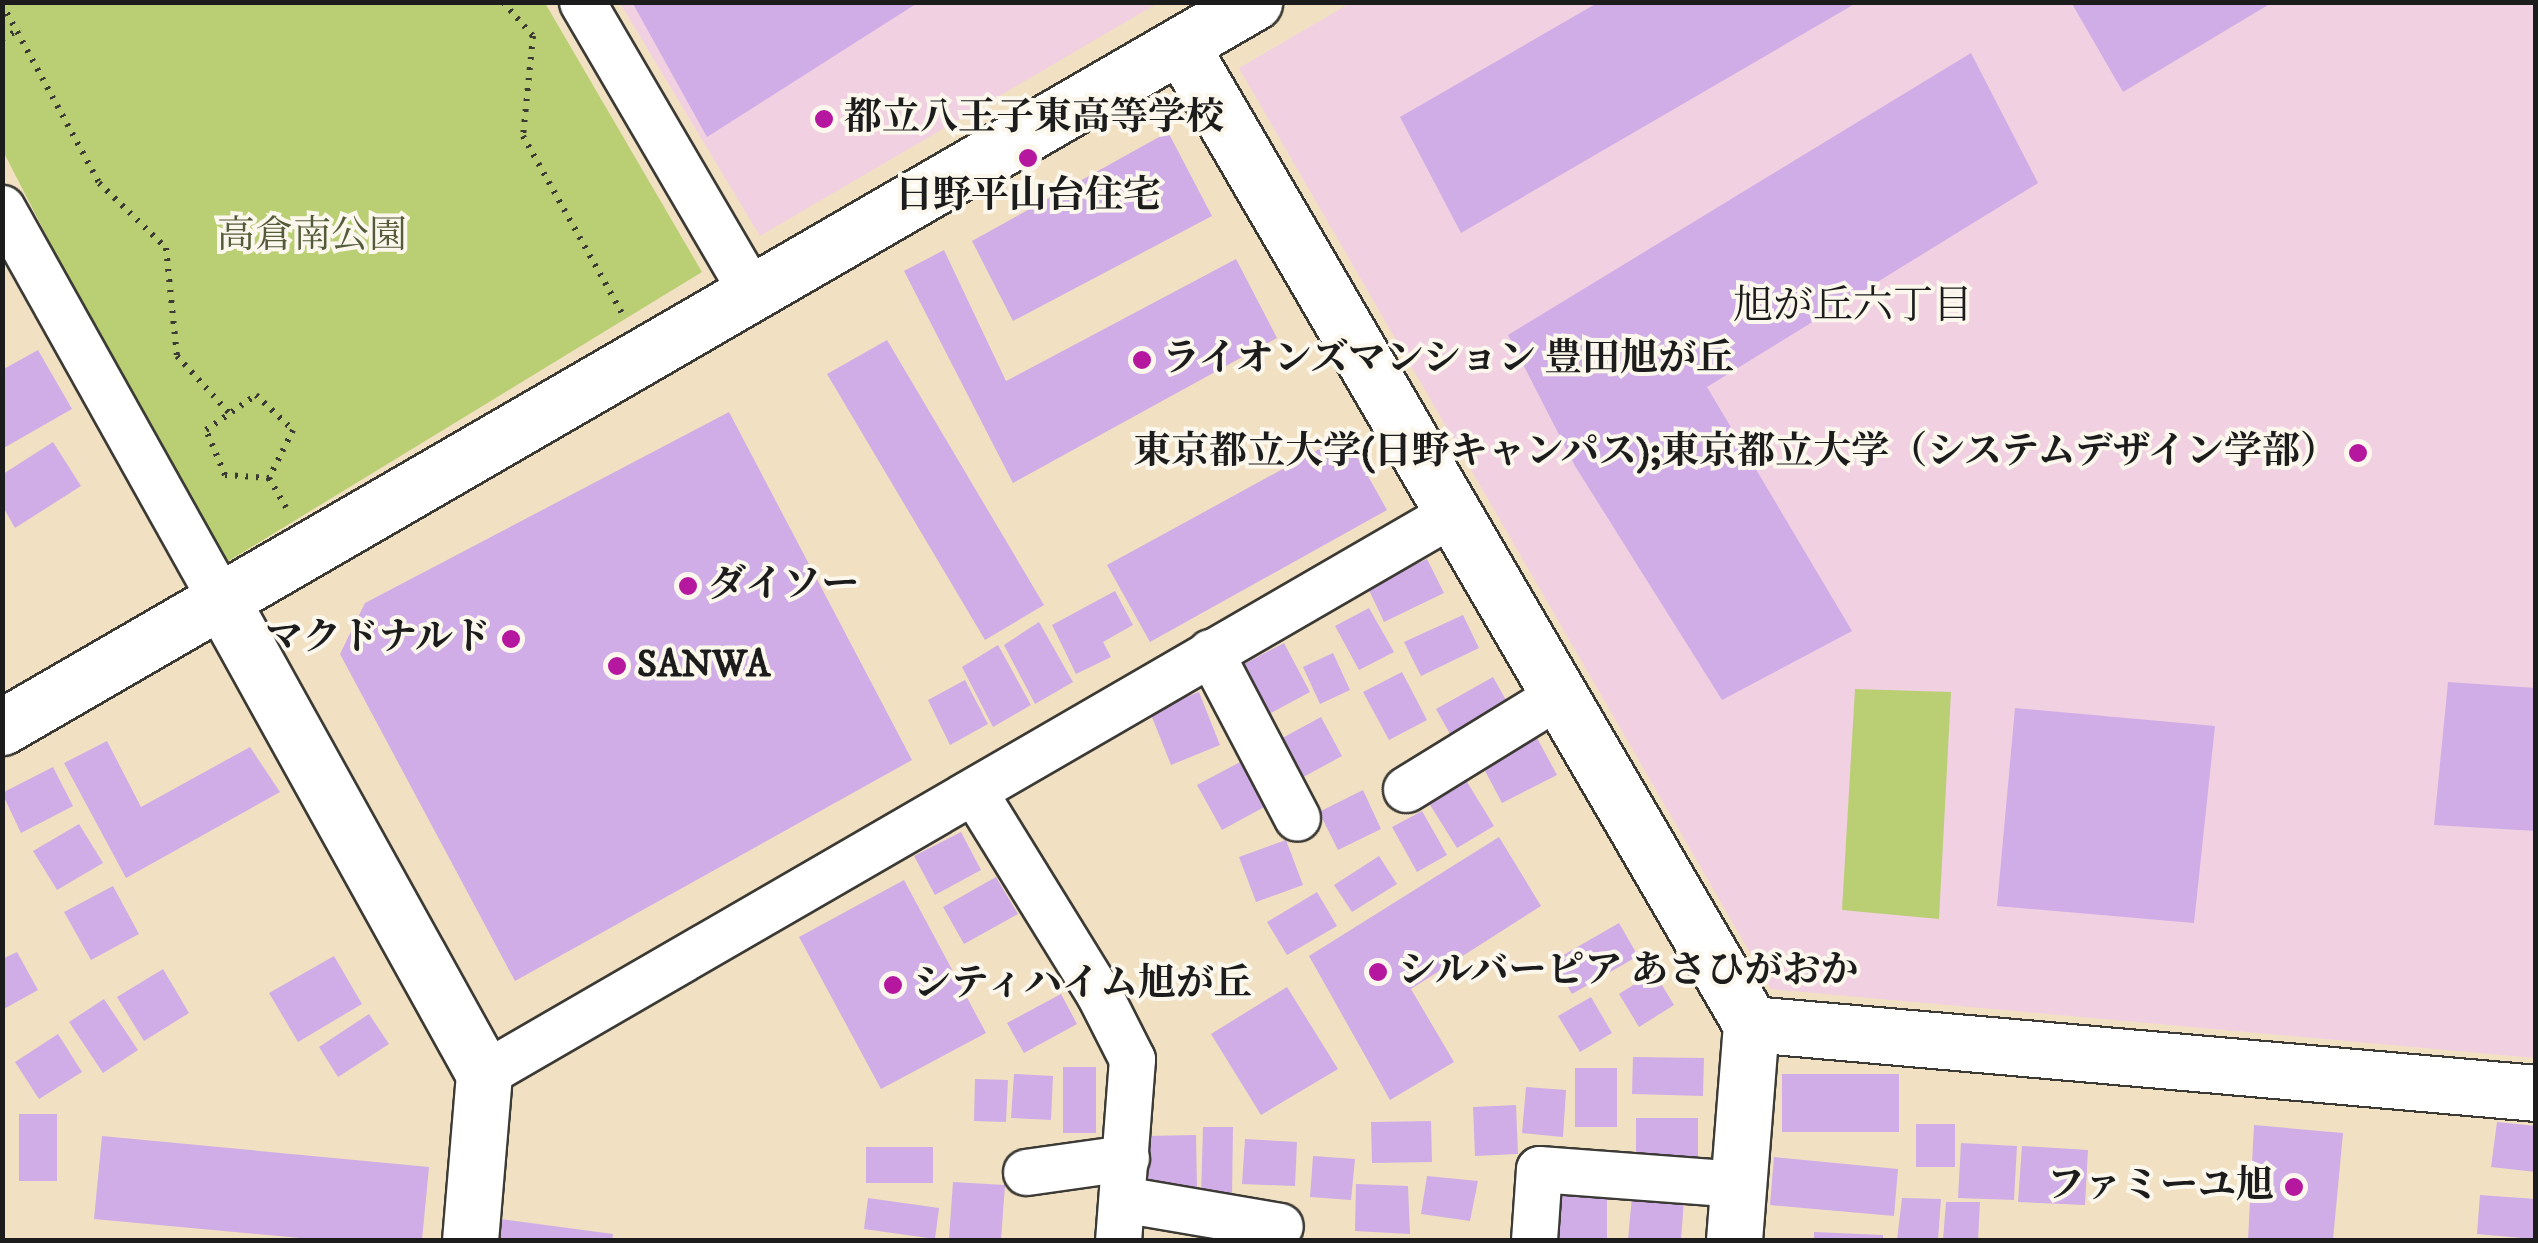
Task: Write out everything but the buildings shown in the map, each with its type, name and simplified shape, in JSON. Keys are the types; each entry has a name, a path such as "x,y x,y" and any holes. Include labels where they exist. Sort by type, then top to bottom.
{"street":[{"path":"582,2 751,291"},
{"path":"2,727 224,605 751,291 1254,2"},
{"path":"1181,46 1751,1024 1734,1240"},
{"path":"2,208 484,1074 470,1240"},
{"path":"484,1074 976,794 1452,512"},
{"path":"1210,652 1297,818"},
{"path":"1406,789 1558,694"},
{"path":"976,794 1100,994 1132,1060 1122,1199"},
{"path":"1751,1024 2536,1093"},
{"path":"1534,1240 1539,1169 1738,1184"},
{"path":"1026,1172 1122,1199 1280,1226"}],"path":[{"path":"502,2 532,36 523,136 627,321"},
{"path":"2,4 20,29 99,183 166,248 177,356 230,414"},
{"path":"2,39 20,29"},
{"path":"256,395 292,430 269,478 225,476 206,430 256,395"},
{"path":"269,478 294,521"}],"shaded area":[{"path":"1352,2 2535,3 2535,1058 1771,989 1239,68"},
{"name":"都立八王子東高等学校","path":"620,3 1158,3 760,236"}],"green space":[{"name":"高倉南公園","path":"3,3 545,3 702,272 217,568 3,151"},
{"path":"1855,689 1951,692 1939,919 1842,910"}],"place":[{"name":"都立八王子東高等学校","path":"824,119"},
{"name":"日野平山台住宅","path":"1028,158"},
{"name":"ライオンズマンション 豊田旭が丘","path":"1142,360"},
{"name":"東京都立大学(日野キャンパス);東京都立大学（システムデザイン学部）","path":"2358,453"},
{"name":"ダイソー","path":"688,586"},
{"name":"マクドナルド","path":"511,639"},
{"name":"SANWA","path":"617,666"},
{"name":"シルバーピア あさひがおか","path":"1378,972"},
{"name":"シティハイム旭が丘","path":"893,985"},
{"name":"ファミーユ旭","path":"2294,1187"}],"district":[{"name":"旭が丘六丁目","path":"1853,307"}]}
